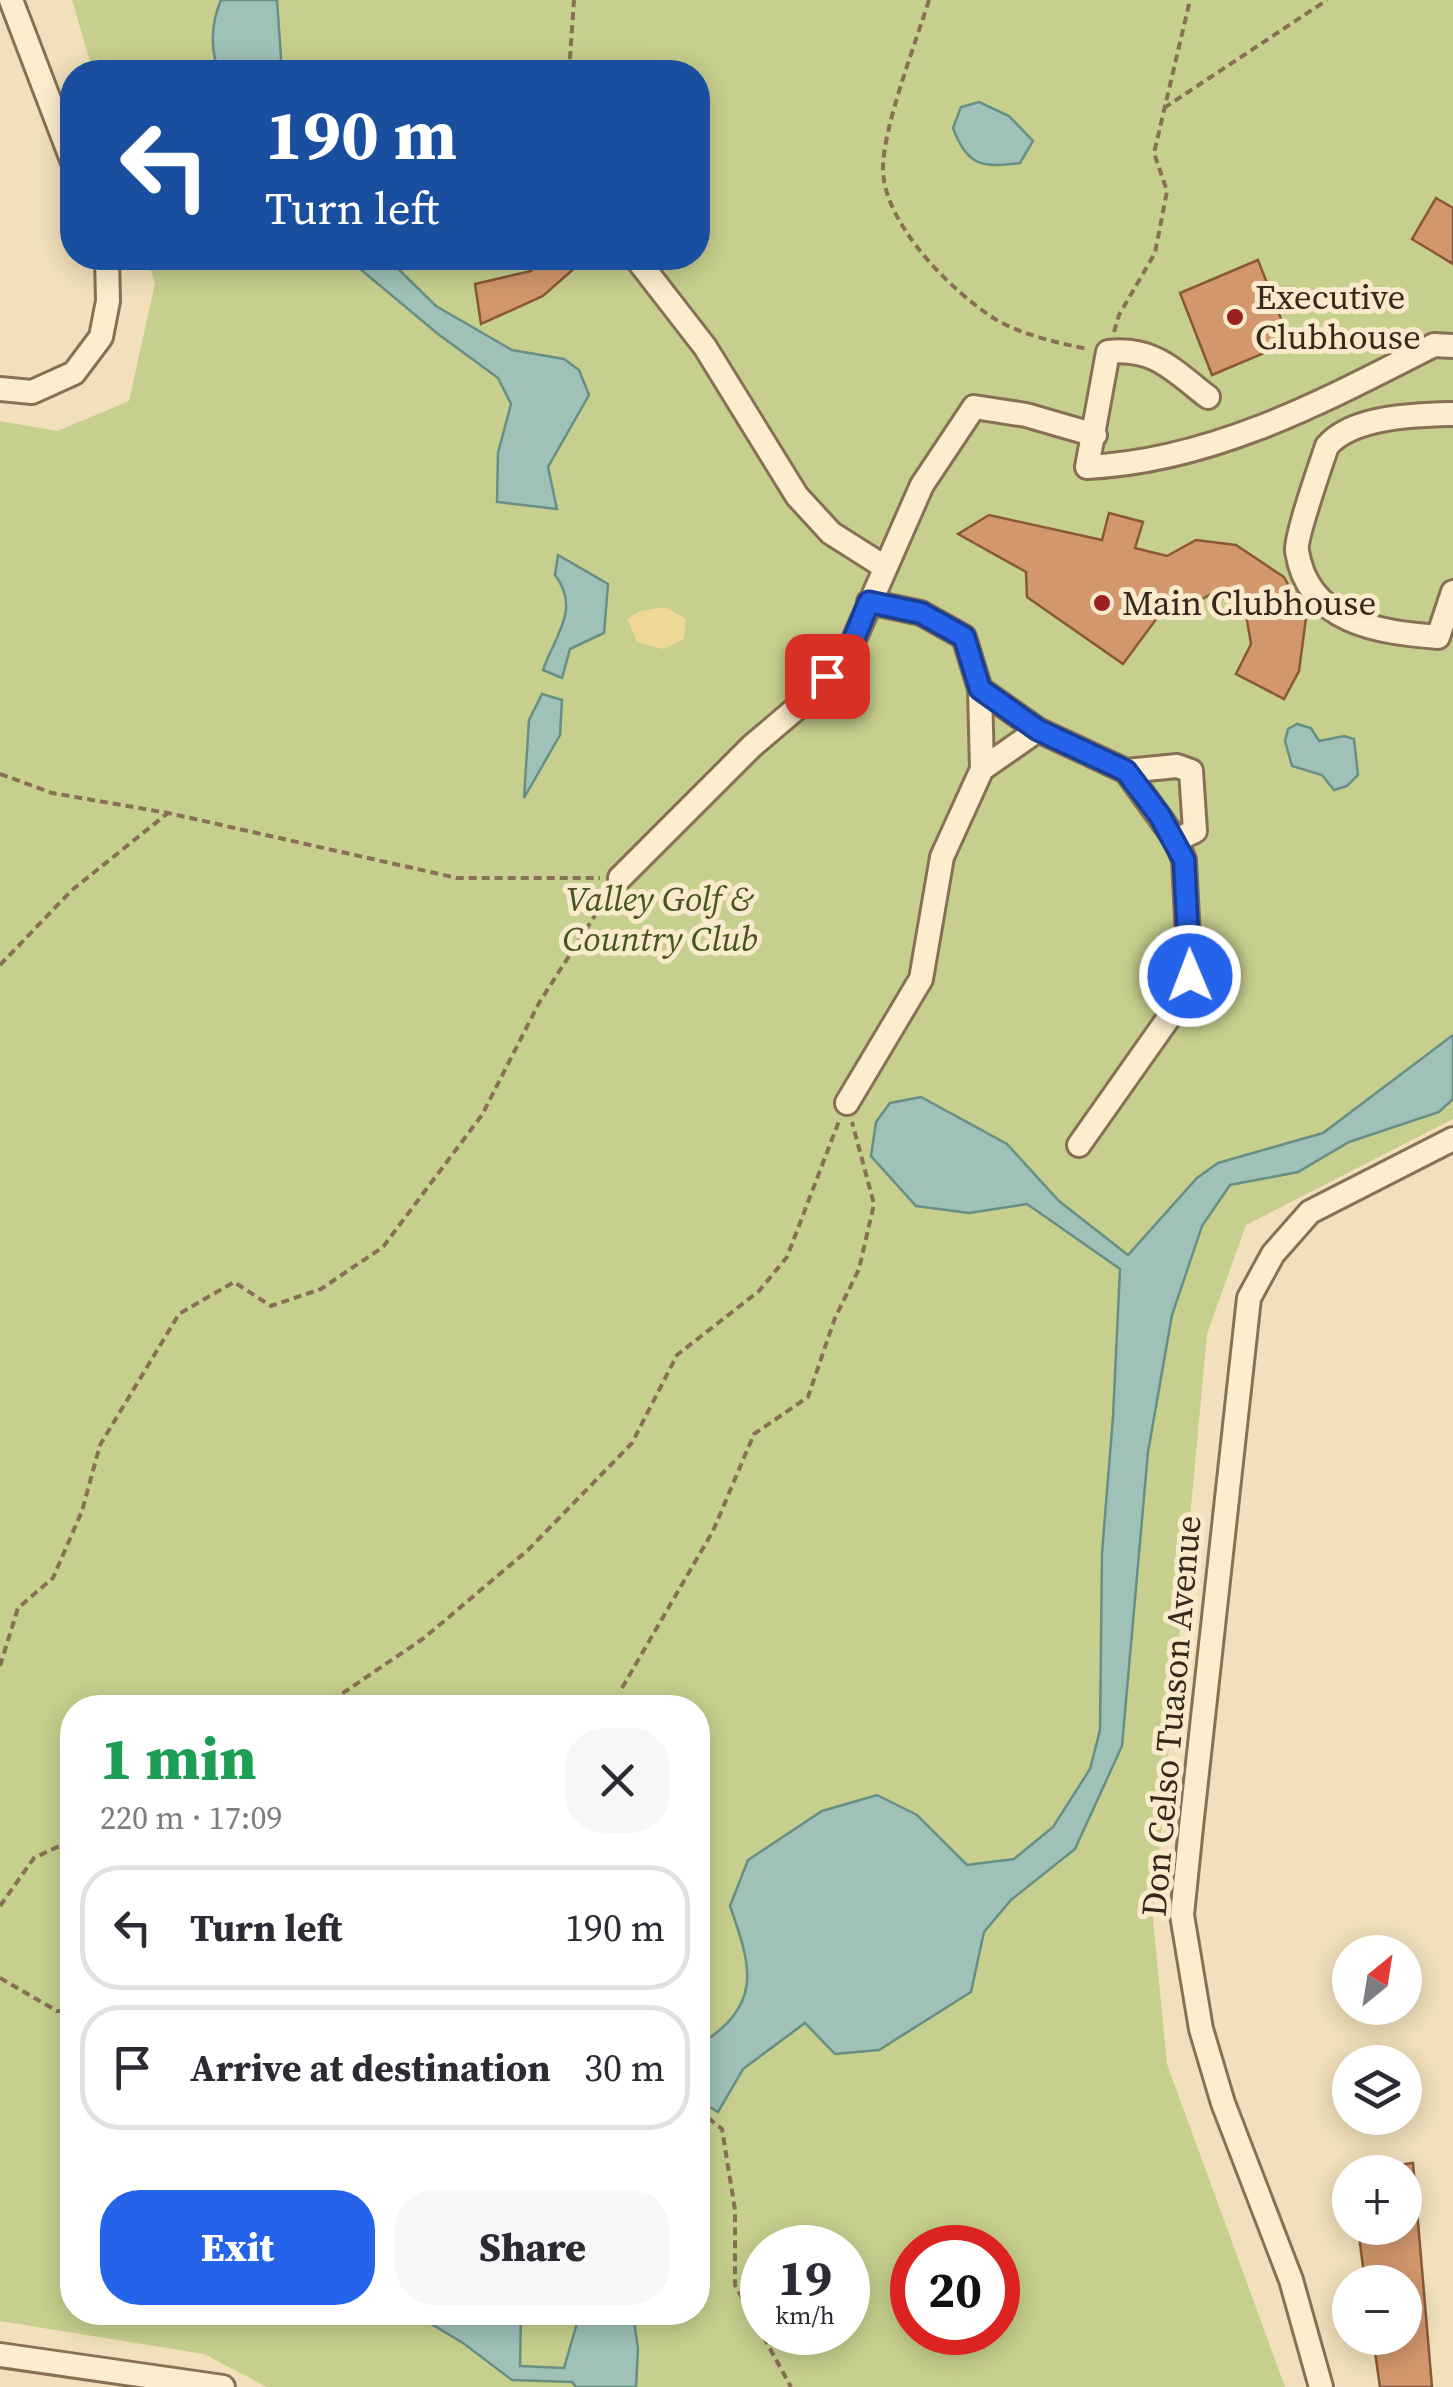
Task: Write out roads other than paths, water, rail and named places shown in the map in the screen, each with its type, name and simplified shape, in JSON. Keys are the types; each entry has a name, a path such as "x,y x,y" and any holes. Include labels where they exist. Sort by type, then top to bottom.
{"street":[{"path":"11,0 60,129"},
{"path":"0,388 32,392 74,372 101,337 108,301 107,270"},
{"path":"645,270 705,347 797,496 831,533 883,566"},
{"path":"1208,397 1164,363 1136,349 1108,352 1087,468 1139,465 1258,430 1434,345 1453,346"},
{"path":"1326,400 1338,433"},
{"path":"620,878 752,746 804,701 849,651 883,566 922,485 974,407 1026,415 1094,435"},
{"path":"1453,414 1416,415 1338,433 1326,446 1296,548 1312,590 1336,615 1373,628 1438,636 1453,592"},
{"path":"846,1102 921,978 942,857 982,769 980,689 964,637 921,613 869,602"},
{"path":"980,689 1038,730 1126,771 1176,840 1184,860 1190,976 1170,1016 1080,1145"},
{"path":"982,769 1038,730"},
{"path":"1126,771 1177,766 1191,770 1194,831 1176,840"},
{"name":"Don Celso Tuason Avenue","path":"1321,2387 1291,2280 1224,2104 1201,2029 1182,1915 1191,1828 1249,1298 1273,1254 1310,1212 1453,1139"},
{"path":"0,2355 223,2387"}],"water":[{"path":"221,0 277,0 281,60 216,60 215,18"},
{"path":"979,102 1009,116 1033,141 1020,163 986,164 964,150 953,128 961,107"},
{"path":"361,270 399,270 436,306 512,350 564,359 579,370 589,395 548,467 557,509 497,502 498,453 511,404 498,378"},
{"path":"558,555 608,584 604,633 570,649 562,678 543,670 566,611 566,599 555,575"},
{"path":"542,694 562,700 560,735 524,798 529,720"},
{"path":"1297,724 1311,728 1319,741 1344,736 1354,739 1358,775 1347,786 1334,790 1322,775 1292,766 1285,741 1288,729"},
{"path":"1453,1035 1453,1099 1439,1112 1349,1142 1298,1172 1230,1185 1202,1226 1172,1315 1148,1452 1122,1746 1075,1849 1011,1900 984,1932 971,1992 879,2050 835,2054 805,2023 743,2069 718,2112 710,2107 710,2037 733,2016 747,1985 744,1950 730,1906 748,1860 822,1811 877,1795 917,1815 967,1865 1014,1859 1053,1827 1090,1769 1100,1730 1102,1553 1120,1269 1027,1204 969,1213 916,1206 871,1156 876,1122 890,1103 921,1097 1007,1144 1059,1201 1128,1255 1197,1178 1218,1163 1323,1133"},
{"path":"433,2325 521,2325 520,2366 564,2368 576,2325 635,2325 636,2387 576,2387 572,2382 512,2380"}],"place":[{"name":"Executive Clubhouse","path":"1235,317"},
{"name":"Main Clubhouse","path":"1102,603"}],"park label":[{"name":"Valley Golf & Country Club","path":"660,919"}]}
